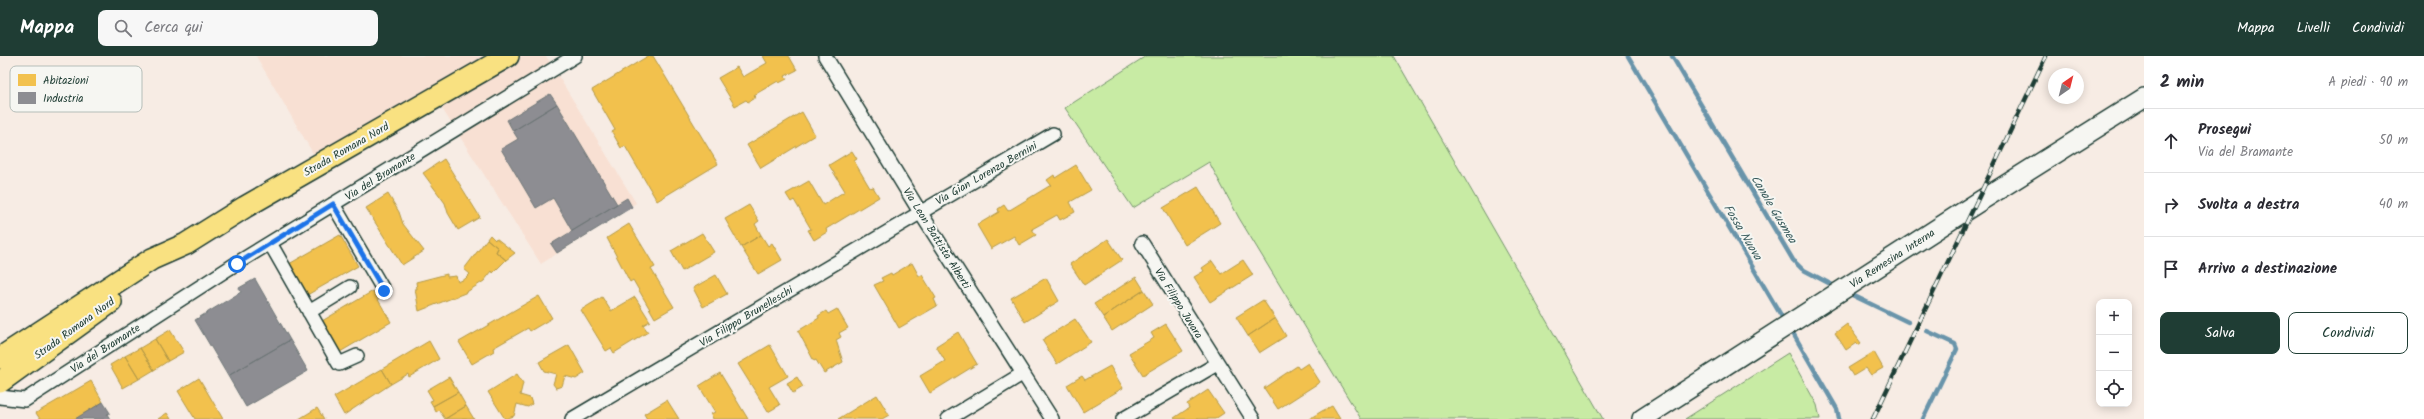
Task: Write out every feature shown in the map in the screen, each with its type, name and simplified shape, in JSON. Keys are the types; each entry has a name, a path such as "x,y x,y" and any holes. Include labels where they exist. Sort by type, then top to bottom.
{"main road":[{"name":"Strada Romana Nord","path":"0,358 152,259 186,244 245,207 508,56"},
{"name":"Strada Romana Nord","path":"0,382 158,268 186,244"}],"street":[{"name":"Via del Bramante","path":"0,397 25,400 270,243 575,56"},
{"name":"Via Leon Battista Alberti","path":"825,56 920,212 1052,419"},
{"name":"Via Remesina Interna","path":"1648,417 1976,203 2144,98"},
{"name":"Via Gian Lorenzo Bernini","path":"920,212 1053,134"},
{"path":"333,204 384,291"},
{"name":"Via Filippo Brunelleschi","path":"572,419 920,212"},
{"path":"270,243 339,364 357,356"},
{"name":"Via Filippo Juvara","path":"1142,243 1253,419"},
{"path":"309,312 350,287"},
{"path":"1123,419 1217,364"},
{"path":"948,419 1022,374"}],"shaded area":[{"path":"256,56 546,56 636,203 541,264 434,96 318,162"}],"green space":[{"path":"1146,56 1394,56 1603,419 1361,419 1239,218 1209,162 1133,208 1065,108"},
{"path":"1788,353 1817,405 1820,419 1685,419"}],"building: Abitazioni":[{"path":"648,56 653,56 718,164 657,201 625,146 621,148 612,132 615,130 592,90"},
{"path":"763,56 789,56 797,70 785,76 787,79 779,83 778,81 754,95 756,97 748,102 746,100 735,106 718,78 737,67 743,77 767,63"},
{"path":"802,112 815,135 761,168 747,145"},
{"path":"852,151 857,159 854,161 870,188 873,187 879,197 826,229 827,232 814,240 808,230 811,229 794,200 791,202 786,194 809,181 823,205 845,191 829,165"},
{"path":"444,159 480,217 458,230 448,213 445,203 423,173"},
{"path":"1076,165 1091,190 1070,202 1075,212 1060,220 1057,215 1032,229 1036,235 1019,245 1014,236 991,249 977,225 999,212 998,209 1004,205 1008,211 1051,185 1047,180 1054,175 1055,178"},
{"path":"1198,187 1220,223 1185,245 1163,208"},
{"path":"388,194 399,212 403,224 424,251 402,265 366,208"},
{"path":"749,205 759,221 755,224 761,235 741,247 725,219"},
{"path":"629,224 655,267 651,269 674,307 655,318 633,280 630,282 607,238"},
{"path":"702,233 714,252 682,271 671,251"},
{"path":"340,235 358,266 307,295 289,264"},
{"path":"490,235 515,253 506,260 496,252 498,248 487,239"},
{"path":"761,235 768,246 772,243 782,260 758,274 741,247"},
{"path":"487,239 498,248 496,252 506,260 493,273 492,271 484,281 465,293 419,311 415,289 417,289 416,282 447,274 447,277 456,276 458,282 465,279 470,274 464,269"},
{"path":"1108,239 1122,260 1084,285 1070,264"},
{"path":"1243,260 1253,275 1210,302 1194,277 1204,271 1202,268 1212,261 1221,274"},
{"path":"912,263 919,276 922,275 936,298 934,299 937,306 899,328 874,285 883,281 881,278 891,273 892,275"},
{"path":"716,275 727,294 703,307 693,288"},
{"path":"1136,277 1144,290 1103,317 1094,304"},
{"path":"1046,278 1059,301 1025,322 1011,298"},
{"path":"1144,290 1153,304 1112,331 1103,317"},
{"path":"373,291 391,322 340,352 322,321"},
{"path":"539,296 552,318 530,331 528,328 493,348 494,351 472,364 459,342"},
{"path":"602,297 611,311 635,297 650,321 643,325 648,332 614,353 611,348 606,351 581,310"},
{"path":"1263,300 1275,318 1248,336 1236,317"},
{"path":"837,309 848,328 839,333 841,337 836,340 843,362 824,373 816,360 814,361 798,331 819,318 818,316 826,311 828,314"},
{"path":"1275,318 1286,336 1259,353 1248,336"},
{"path":"1075,319 1091,342 1057,364 1042,340"},
{"path":"1166,324 1183,351 1143,375 1129,353 1154,338 1151,333"},
{"path":"1847,324 1861,343 1858,345 1856,343 1846,350 1835,333"},
{"path":"170,330 184,352 168,361 155,339"},
{"path":"958,332 977,364 930,393 920,376 945,361 936,346"},
{"path":"155,339 168,361 154,370 140,348"},
{"path":"429,341 439,359 409,377 408,374 391,384 382,369"},
{"path":"569,345 585,373 576,379 565,376 562,386 556,388 553,384 556,374 544,371 539,362"},
{"path":"770,345 788,376 769,387 780,405 768,412 738,364"},
{"path":"140,348 154,370 139,379 125,356"},
{"path":"1874,352 1883,368 1871,375 1866,368 1853,376 1848,368"},
{"path":"125,356 139,379 123,388 110,365"},
{"path":"1308,363 1320,382 1278,409 1264,388 1297,366 1299,369"},
{"path":"1110,366 1123,388 1083,412 1067,385 1082,376 1085,380"},
{"path":"382,369 391,384 344,415 334,397"},
{"path":"720,373 748,419 713,419 711,414 715,412 699,386"},
{"path":"517,374 523,383 520,395 530,398 532,404 528,407 517,404 514,416 505,419 488,392"},
{"path":"449,377 458,392 433,406 430,401 433,400 427,390"},
{"path":"797,377 803,387 793,393 787,383"},
{"path":"199,378 223,419 195,419 178,391"},
{"path":"91,381 103,402 75,419 40,419 36,413"},
{"path":"1208,390 1224,413 1215,419 1174,418 1189,408 1187,404"},
{"path":"458,392 466,406 445,419 439,410 436,412 433,406"},
{"path":"877,395 889,415 882,419 838,419"},
{"path":"667,400 679,419 647,419 644,414"},
{"path":"466,406 474,419 445,419"},
{"path":"1332,406 1340,419 1309,419 1322,411"},
{"path":"317,408 324,419 299,419"},
{"path":"167,413 171,419 158,419"}],"building: Industria":[{"path":"550,94 557,104 513,131 507,120"},
{"path":"557,104 617,204 572,231 553,198 536,208 501,149 518,139 513,131"},
{"path":"627,198 632,207 557,253 551,244"},
{"path":"255,279 290,340 228,376 195,320 241,292 239,288"},
{"path":"290,340 308,371 246,407 228,376"},
{"path":"103,402 110,413 107,414 110,419 75,419"}],"waterway":[{"name":"Fossa Nuova","path":"1628,56 1785,322"},
{"name":"Canale Gusmea","path":"1672,56 1793,260 1802,269 1838,288"},
{"name":"Canale Gusmea","path":"1848,293 1908,322"},
{"name":"Fossa Nuova","path":"1790,328 1837,409 1839,419"},
{"name":"Canale Gusmea","path":"1923,419 1957,349 1955,344 1927,331"}],"railway":[{"path":"1873,419 2046,56"}],"route":[{"path":"237,264 333,204 384,291"}]}
